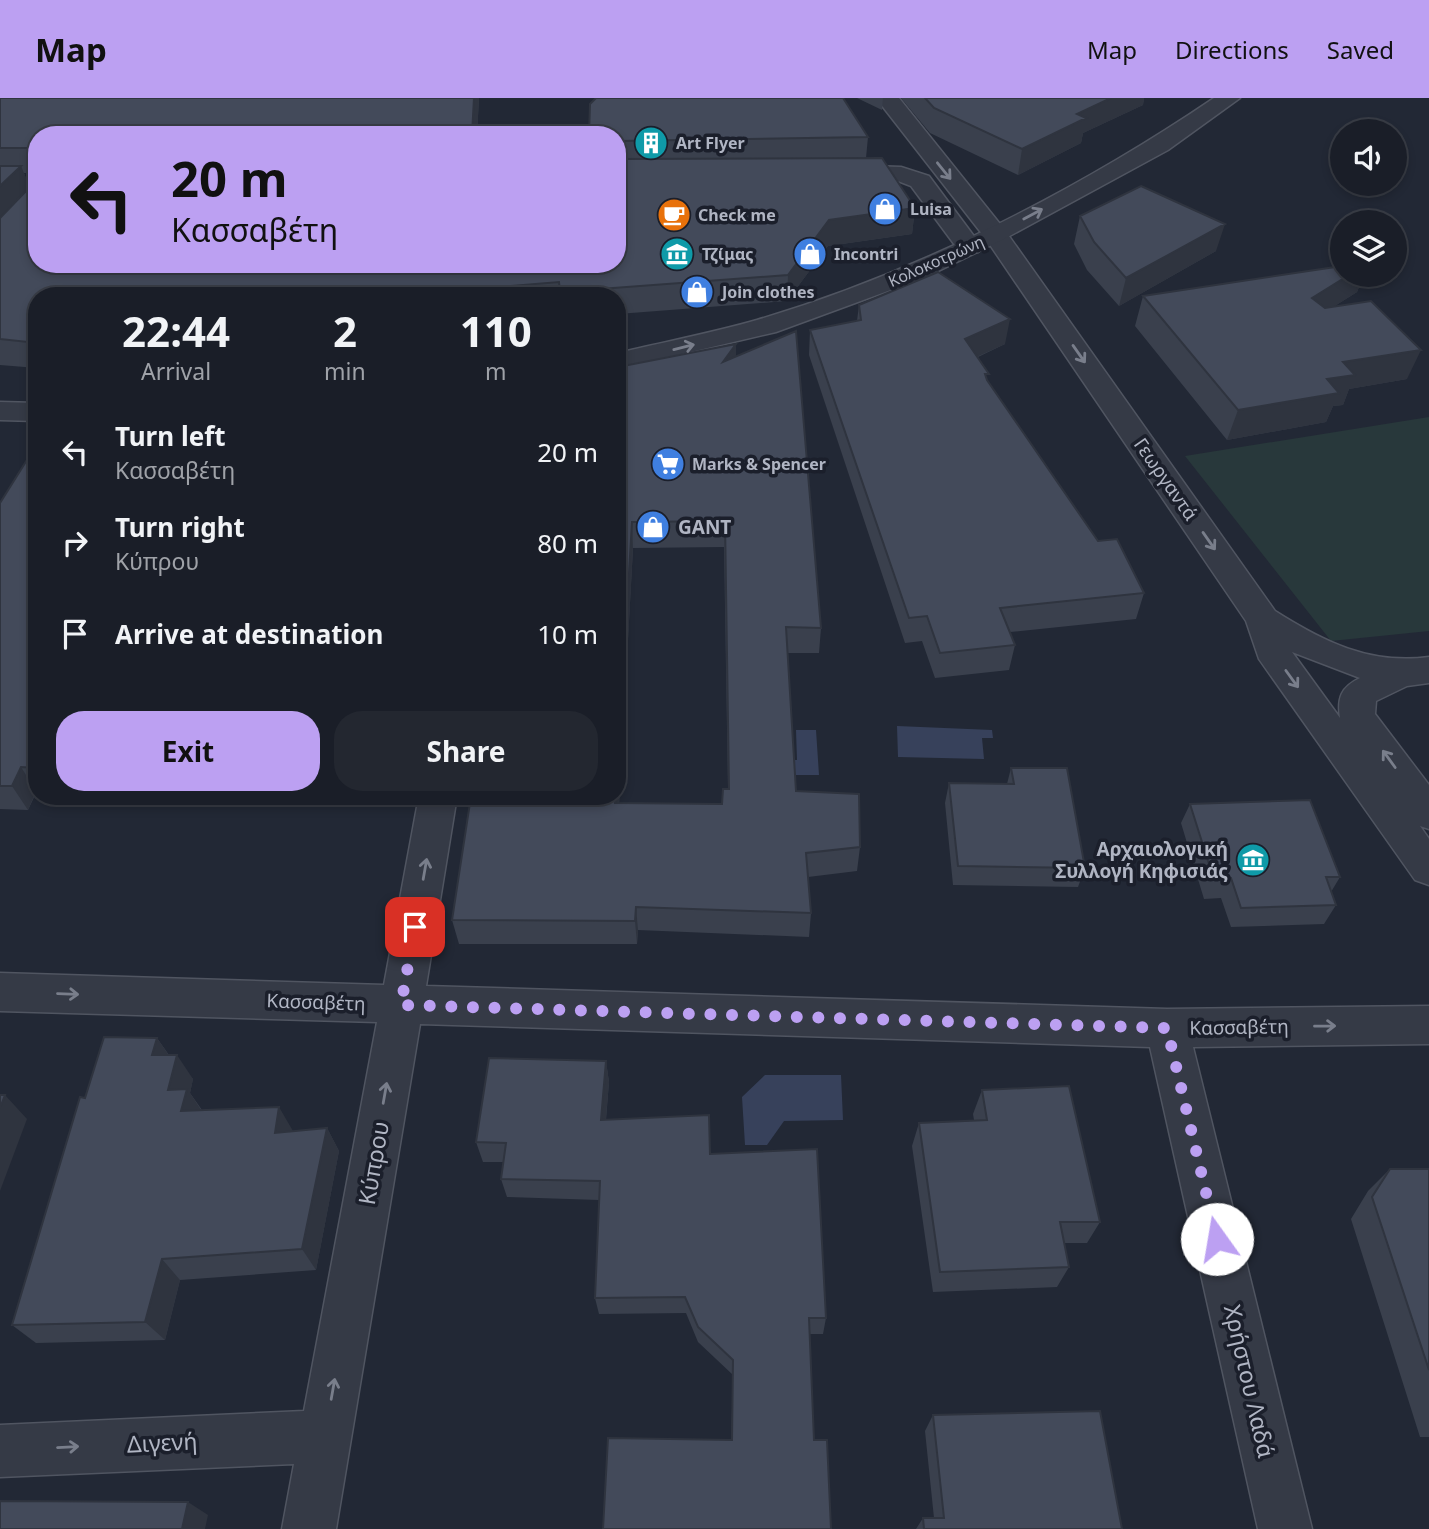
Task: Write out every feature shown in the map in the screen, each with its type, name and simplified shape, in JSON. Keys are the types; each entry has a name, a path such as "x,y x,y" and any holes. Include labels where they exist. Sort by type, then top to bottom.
{"street":[{"name":"Γεωργαντά","path":"887,98 995,234 1263,619 1271,650 1429,869"},
{"name":"Κολοκοτρώνη","path":"626,359 799,316 918,271 995,234 1160,145 1229,98"},
{"path":"875,172 924,145"},
{"path":"821,172 901,174 920,181 969,247"},
{"path":"0,411 28,412"},
{"path":"1263,619 1304,646 1350,666 1415,672"},
{"path":"1415,672 1358,694 1357,716 1429,814"},
{"name":"Κύπρου","path":"309,1529 436,805"},
{"name":"Κασσαβέτη","path":"0,992 1167,1028 1429,1025"},
{"name":"Χρήστου Λαδά","path":"1167,1028 1285,1529"},
{"name":"Διγενή","path":"0,1451 325,1437"}],"shaded area":[{"path":"1429,417 1429,631 1331,641 1185,456"}],"water":[{"path":"897,726 992,730 993,738 982,738 984,759 898,757"},
{"path":"796,730 816,730 819,775 771,775 771,760 797,760"},
{"path":"765,1075 841,1075 843,1120 784,1121 767,1145 745,1145 742,1097"}],"building":[{"path":"0,98 474,98 472,126 28,126 28,148 0,148"},
{"path":"596,98 843,98 868,137 626,141 626,126 589,126 590,104"},
{"path":"925,98 1111,98 1077,114 1086,118 1022,149 934,108"},
{"path":"882,158 915,208 829,220 788,275 626,287 560,287 559,282 498,287 28,287 28,342 0,339 0,218 28,189 28,273 626,273 626,159"},
{"path":"0,166 21,166 0,186"},
{"path":"1141,186 1225,224 1126,278 1094,242 1080,216"},
{"path":"1330,268 1330,287 1312,298 1325,308 1371,301 1421,350 1343,362 1355,375 1327,379 1339,393 1238,410 1143,296"},
{"path":"938,272 1010,319 965,339 989,374 985,374 987,380 1098,541 1117,539 1144,593 1000,608 1015,645 940,653 927,616 909,618 810,330 861,320 859,305"},
{"path":"796,331 821,628 786,627 796,791 859,794 860,847 806,853 811,913 636,907 635,921 452,920 470,805 722,804 723,789 729,789 725,521 632,522 626,625 626,365 736,344 723,362"},
{"path":"28,458 28,767 21,767 12,786 0,786 0,503"},
{"path":"1011,768 1067,768 1085,868 958,866 949,783 1014,784"},
{"name":"Αρχαιολογική Συλλογή Κηφισιάς","path":"1310,800 1340,877 1326,877 1336,905 1241,908 1231,878 1214,880 1190,804"},
{"path":"104,1037 157,1038 152,1055 177,1055 168,1090 187,1089 181,1111 279,1107 275,1133 327,1128 302,1249 162,1259 145,1322 12,1325 80,1097 85,1098"},
{"path":"489,1058 606,1061 601,1120 709,1115 710,1154 817,1149 826,1318 809,1318 814,1440 827,1440 831,1529 603,1529 608,1438 732,1440 733,1360 698,1327 685,1297 595,1298 600,1181 501,1179 506,1143 476,1142"},
{"path":"1069,1086 1100,1222 1060,1222 1069,1267 940,1272 919,1123 987,1120 982,1090"},
{"path":"0,1095 5,1095 0,1108"},
{"path":"1390,1169 1429,1169 1429,1370 1372,1197"},
{"path":"1100,1411 1122,1529 924,1529 923,1518 944,1518 933,1415"},
{"path":"0,1501 188,1502 182,1529 0,1529"}],"place":[{"name":"Art Flyer","path":"651,143"},
{"name":"Luisa","path":"885,209"},
{"name":"Check me","path":"674,215"},
{"name":"Τζίμας","path":"677,254"},
{"name":"Incontri","path":"810,254"},
{"name":"Join clothes","path":"697,292"},
{"name":"Marks & Spencer","path":"668,464"},
{"name":"GANT","path":"653,527"},
{"name":"Αρχαιολογική Συλλογή Κηφισιάς","path":"1253,860"}],"route":[{"path":"415,927 401,1005 1167,1028 1217,1239"}]}
